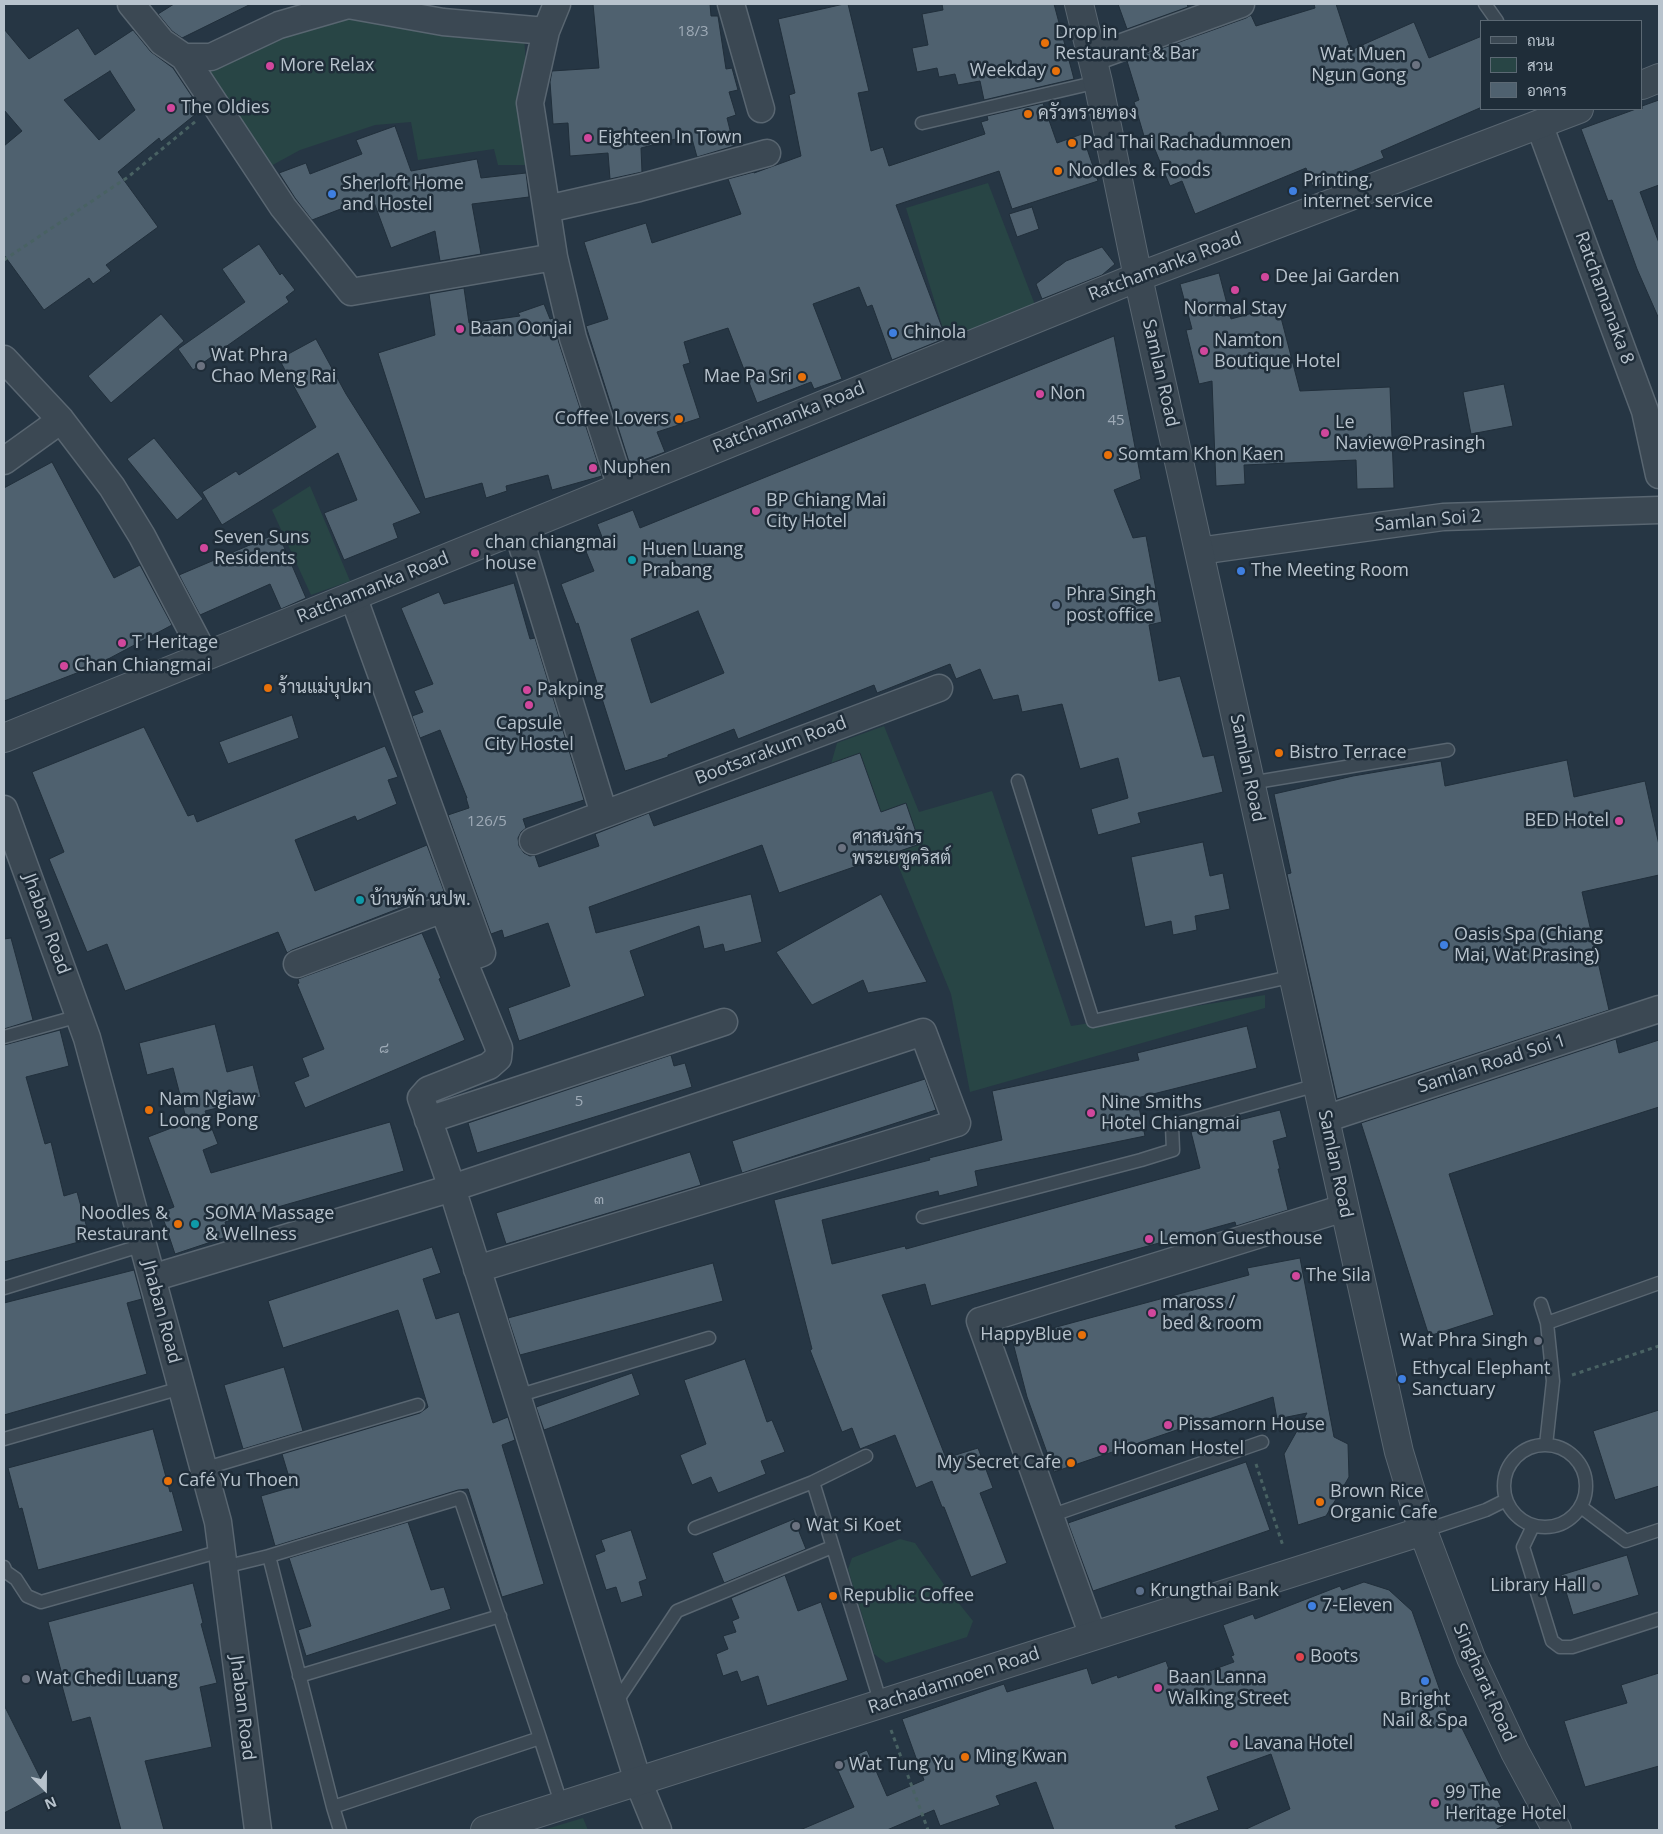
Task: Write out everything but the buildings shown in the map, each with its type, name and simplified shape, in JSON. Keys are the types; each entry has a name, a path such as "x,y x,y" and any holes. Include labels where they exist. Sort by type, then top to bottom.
{"street":[{"path":"131,4 162,42 184,57 283,207 351,292 554,257"},
{"path":"184,57 211,57 279,25 348,4 444,22 546,31"},
{"path":"557,4 546,31 530,103 554,257 573,338 621,487"},
{"path":"731,4 762,109"},
{"name":"Samlan Road","path":"1079,4 1344,1208 1399,1452 1422,1531"},
{"path":"1095,70 1241,4"},
{"path":"1643,84 1659,78"},
{"name":"Ratchamanka Road","path":"4,738 1536,116 1573,110"},
{"name":"Ratchamanaka 8","path":"1536,116 1652,408 1659,475"},
{"path":"547,209 639,188 768,153"},
{"path":"4,359 62,420 112,487 142,536 205,656"},
{"path":"4,461 62,420"},
{"name":"Samlan Soi 2","path":"1199,551 1443,517 1659,510"},
{"path":"517,529 604,814"},
{"path":"352,596 482,953 463,960"},
{"name":"Bootsarakum Road","path":"533,840 939,688"},
{"name":"Jhaban Road","path":"4,809 87,1038 218,1522 258,1830"},
{"path":"297,964 442,909 500,1048 498,1058 489,1066 428,1090 422,1098 478,1269 638,1782 658,1830"},
{"name":"Samlan Road Soi 1","path":"1325,1119 1659,1009"},
{"path":"428,1120 724,1022"},
{"path":"152,1278 452,1188 923,1032 957,1123 478,1269"},
{"path":"1093,1636 980,1322 1344,1208"},
{"name":"Rachadamnoen Road","path":"485,1830 1422,1531"},
{"name":"Singharat Road","path":"1422,1531 1471,1658 1515,1752 1557,1830"}],"lane":[{"path":"1485,4 1496,20"},
{"path":"922,123 1095,70"},
{"path":"1250,783 1448,750"},
{"path":"1018,781 1093,1020 1294,976"},
{"path":"4,1037 79,1016"},
{"path":"923,1217 1141,1160 1172,1150 1172,1126 1317,1085"},
{"path":"4,1288 143,1245"},
{"path":"1547,1323 1659,1283"},
{"path":"1541,1304 1547,1323 1553,1382 1546,1446"},
{"path":"517,1396 710,1338"},
{"path":"4,1439 181,1388"},
{"path":"203,1469 418,1405"},
{"path":"1050,1516 1256,1444"},
{"path":"1533,1447 1560,1448 1572,1456 1581,1466 1586,1480 1586,1493 1581,1507 1572,1518 1560,1524 1547,1527 1533,1526 1522,1520 1512,1511 1506,1500 1504,1487 1506,1474 1512,1462 1521,1453 1533,1447"},
{"path":"695,1528 813,1482 866,1456"},
{"path":"813,1482 881,1704"},
{"path":"4,1568 6,1572 16,1579 27,1596 41,1602 222,1559 268,1556 460,1498 562,1806"},
{"path":"1422,1531 1486,1510 1506,1500"},
{"path":"1581,1507 1626,1542 1659,1530"},
{"path":"1533,1526 1524,1547 1552,1641 1560,1647 1572,1647 1659,1619"},
{"path":"614,1706 677,1611 832,1547"},
{"path":"268,1556 340,1830"},
{"path":"299,1676 500,1616"},
{"path":"333,1806 540,1738"}],"path":[{"path":"4,260 128,177 215,105"},
{"path":"1553,1382 1659,1346"},
{"path":"1256,1444 1292,1573"},
{"path":"881,1704 928,1830"}],"green space":[{"path":"347,16 524,36 533,165 498,165 494,149 418,160 411,122 375,125 300,150 269,167 209,74 210,65 256,43"},
{"path":"988,183 1037,310 947,342 906,208"},
{"path":"310,486 350,581 311,595 272,510"},
{"path":"884,726 919,812 992,791 1071,1026 1265,995 1265,1008 970,1092 951,994 893,853 920,844 906,803 845,825 878,804 860,754 831,764 837,743"},
{"path":"900,1539 915,1543 945,1586 973,1621 967,1637 886,1663 874,1654 848,1569 852,1558"},
{"path":"583,1818 588,1830 543,1830"}],"place":[{"name":"Drop in Restaurant & Bar","path":"1045,43"},
{"name":"Wat Muen Ngun Gong","path":"1416,65"},
{"name":"More Relax","path":"270,66"},
{"name":"Weekday","path":"1056,71"},
{"name":"The Oldies","path":"171,108"},
{"name":"ครัวทรายทอง","path":"1028,114"},
{"name":"Eighteen In Town","path":"588,138"},
{"name":"Pad Thai Rachadumnoen","path":"1072,143"},
{"name":"Noodles & Foods","path":"1058,171"},
{"name":"Printing, internet service","path":"1293,191"},
{"name":"Sherloft Home and Hostel","path":"332,194"},
{"name":"Dee Jai Garden","path":"1265,277"},
{"name":"Normal Stay","path":"1235,290"},
{"name":"Baan Oonjai","path":"460,329"},
{"name":"Chinola","path":"893,333"},
{"name":"Namton Boutique Hotel","path":"1204,351"},
{"name":"Wat Phra Chao Meng Rai","path":"201,366"},
{"name":"Mae Pa Sri","path":"802,377"},
{"name":"Non","path":"1040,394"},
{"name":"Coffee Lovers","path":"679,419"},
{"name":"Le Naview@Prasingh","path":"1325,433"},
{"name":"Somtam Khon Kaen","path":"1108,455"},
{"name":"Nuphen","path":"593,468"},
{"name":"BP Chiang Mai City Hotel","path":"756,511"},
{"name":"Seven Suns Residents","path":"204,548"},
{"name":"chan chiangmai house","path":"475,553"},
{"name":"Huen Luang Prabang","path":"632,560"},
{"name":"The Meeting Room","path":"1241,571"},
{"name":"Phra Singh post office","path":"1056,605"},
{"name":"T Heritage","path":"122,643"},
{"name":"Chan Chiangmai","path":"64,666"},
{"name":"ร้านแม่บุปผา","path":"268,688"},
{"name":"Pakping","path":"527,690"},
{"name":"Capsule City Hostel","path":"529,705"},
{"name":"Bistro Terrace","path":"1279,753"},
{"name":"BED Hotel","path":"1619,821"},
{"name":"ศาสนจักร พระเยซูคริสต์","path":"842,848"},
{"name":"บ้านพัก นปพ.","path":"360,900"},
{"name":"Oasis Spa (Chiang Mai, Wat Prasing)","path":"1444,945"},
{"name":"Nam Ngiaw Loong Pong","path":"149,1110"},
{"name":"Nine Smiths Hotel Chiangmai","path":"1091,1113"},
{"name":"Noodles & Restaurant","path":"178,1224"},
{"name":"SOMA Massage & Wellness","path":"195,1224"},
{"name":"Lemon Guesthouse","path":"1149,1239"},
{"name":"The Sila","path":"1296,1276"},
{"name":"maross / bed & room","path":"1152,1313"},
{"name":"HappyBlue","path":"1082,1335"},
{"name":"Wat Phra Singh","path":"1538,1341"},
{"name":"Ethycal Elephant Sanctuary","path":"1402,1379"},
{"name":"Pissamorn House","path":"1168,1425"},
{"name":"Hooman Hostel","path":"1103,1449"},
{"name":"My Secret Cafe","path":"1071,1463"},
{"name":"Café Yu Thoen","path":"168,1481"},
{"name":"Brown Rice Organic Cafe","path":"1320,1502"},
{"name":"Wat Si Koet","path":"796,1526"},
{"name":"Library Hall","path":"1596,1586"},
{"name":"Krungthai Bank","path":"1140,1591"},
{"name":"Republic Coffee","path":"833,1596"},
{"name":"7-Eleven","path":"1312,1606"},
{"name":"Boots","path":"1300,1657"},
{"name":"Wat Chedi Luang","path":"26,1679"},
{"name":"Bright Nail & Spa","path":"1425,1681"},
{"name":"Baan Lanna Walking Street","path":"1158,1688"},
{"name":"Lavana Hotel","path":"1234,1744"},
{"name":"Ming Kwan","path":"965,1757"},
{"name":"Wat Tung Yu","path":"839,1765"},
{"name":"99 The Heritage Hotel","path":"1435,1803"}]}
